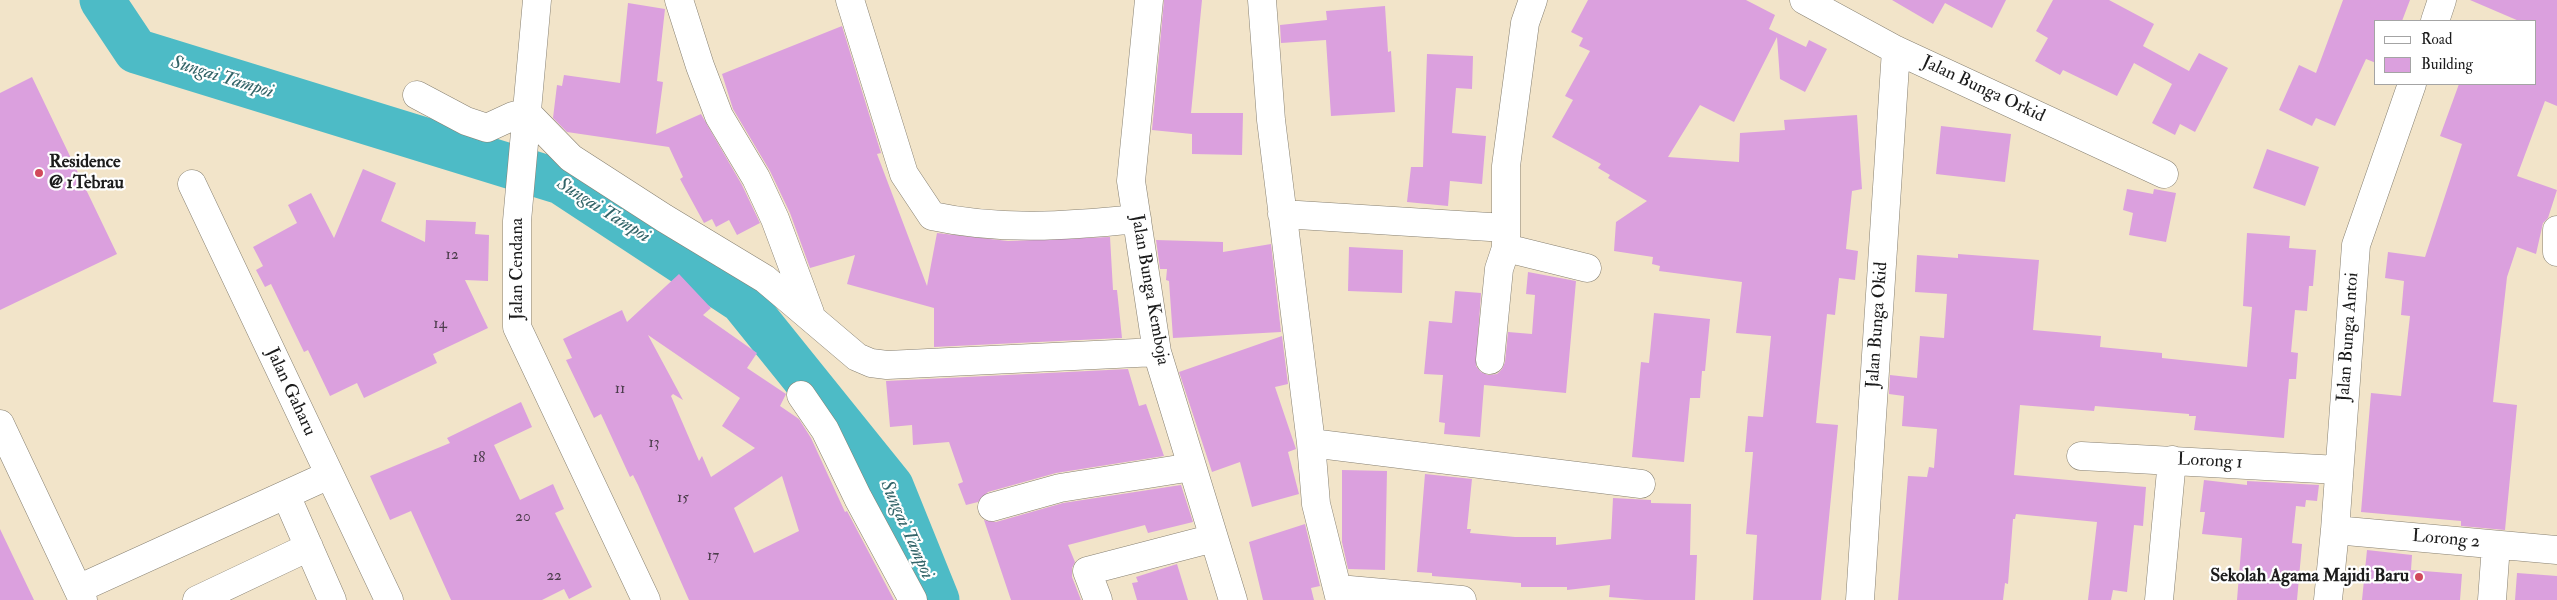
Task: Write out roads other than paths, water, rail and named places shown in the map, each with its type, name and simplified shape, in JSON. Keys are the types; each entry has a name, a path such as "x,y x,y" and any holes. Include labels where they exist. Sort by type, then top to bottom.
{"street":[{"name":"Jalan Cendana","path":"537,0 517,222 516,327 646,600"},
{"path":"679,0 700,66 719,116 756,178 775,219 796,281 811,317"},
{"path":"850,0 904,174 932,216 969,224 1016,226 1072,226 1137,219"},
{"name":"Jalan Bunga Kemboja","path":"1149,0 1131,181 1156,352 1233,600"},
{"path":"1262,0 1270,120 1311,442 1316,504 1339,594 1462,600"},
{"path":"1490,360 1499,270 1506,238 1506,166 1525,23 1533,0"},
{"name":"Jalan Bunga Orkid","path":"1804,0 1896,50 2164,174"},
{"path":"2434,20 2442,0"},
{"name":"Jalan Bunga Okid","path":"1860,600 1896,50"},
{"name":"Jalan Bunga Antoi","path":"2328,600 2356,245 2412,85"},
{"path":"417,95 466,120 487,128 513,116 527,121 571,158 765,280 857,357 870,363 886,365 1156,352"},
{"name":"Jalan Gaharu","path":"192,184 389,600"},
{"path":"1282,214 1506,238 1588,268"},
{"path":"2557,230 2557,252"},
{"path":"801,395 825,430 858,498 913,600"},
{"path":"0,424 80,595 329,475"},
{"path":"1311,442 1641,484"},
{"name":"Lorong 1","path":"2081,456 2339,470"},
{"path":"2159,600 2172,460"},
{"path":"992,507 1060,488 1192,466"},
{"path":"286,495 332,600"},
{"name":"Lorong 2","path":"2335,530 2557,550"},
{"path":"1098,600 1087,571 1214,538"},
{"path":"2492,600 2496,545"},
{"path":"198,600 309,547"}],"waterway":[{"name":"Sungai Tampoi","path":"102,0 136,51 561,182 742,301 891,486 937,600"}],"place":[{"name":"Residence @ 1Tebrau","path":"39,173"},
{"name":"Sekolah Agama Majidi Baru","path":"2419,577"}]}
